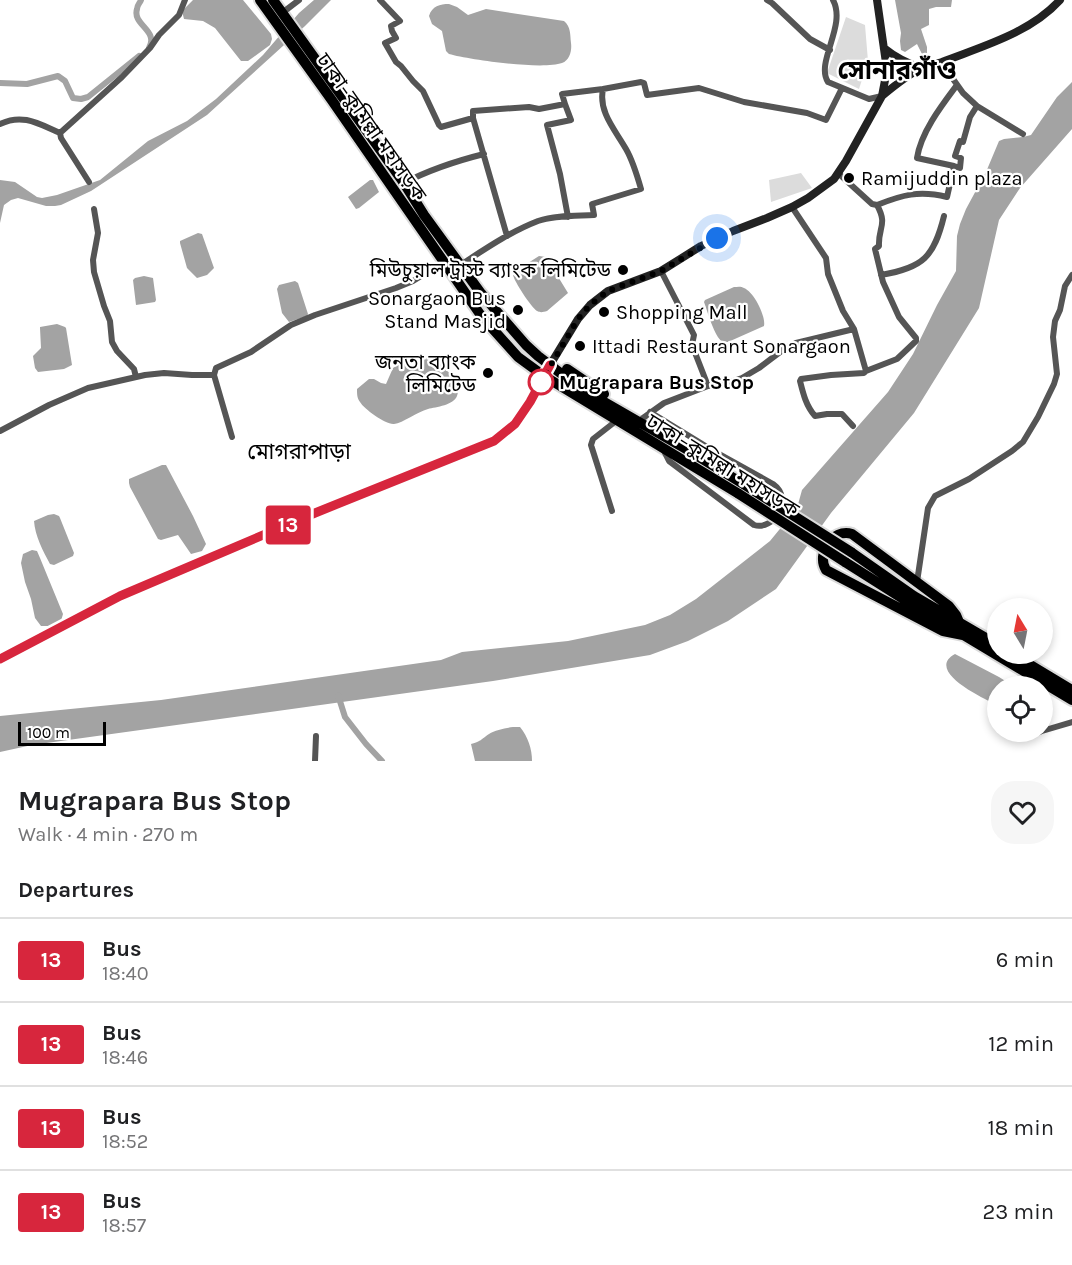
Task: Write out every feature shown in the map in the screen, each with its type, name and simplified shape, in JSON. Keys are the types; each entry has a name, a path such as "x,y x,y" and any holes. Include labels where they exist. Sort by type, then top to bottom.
{"highway":[{"path":"260,0 282,19"},
{"path":"273,0 297,43"},
{"name":"ঢাকা–কুমিল্লা মহাসড়ক","path":"297,43 404,183 424,215 480,292 526,345 551,362 580,388 702,459 845,562 1072,700"},
{"name":"ঢাকা–কুমিল্লা মহাসড়ক","path":"297,43 444,262 495,333 518,357 616,421 851,552 914,596 987,639"},
{"path":"410,194 426,208 486,292 551,362 647,415 702,459"},
{"path":"959,622 949,606 852,534 836,535 824,552 823,562 826,570 943,632 963,635"},
{"path":"1029,664 1072,690"}],"main road":[{"path":"0,659 120,596 315,513 494,441 515,424 578,319 590,305 608,291 661,271 701,246 792,207 834,179 882,96 886,63 877,0"},
{"path":"882,96 922,68 996,41 1027,26 1050,11 1060,0"},
{"path":"884,48 904,61 922,68"}],"street":[{"path":"60,133 122,77 150,48 159,35 179,15 185,0"},
{"path":"282,19 299,0"},
{"path":"380,0 400,21 391,27 396,38 385,43 396,62 423,91 439,125 441,127 473,118"},
{"path":"767,0 810,39 830,50"},
{"path":"833,0 837,12 833,38 824,69 825,78 828,82 869,99 882,96"},
{"path":"941,62 963,93 977,106 1023,134"},
{"path":"568,217 547,125 571,120 562,94 641,82 644,83 647,95 699,88 744,102 807,113 826,120 842,88"},
{"path":"957,84 941,106 924,137 917,158 960,168 961,158 955,156 960,141 963,142 970,117 977,106"},
{"path":"465,262 507,236 540,221 594,215 592,204 640,189 627,151 608,122 603,89"},
{"path":"507,236 473,118 473,111 529,107 539,109 565,104"},
{"path":"0,124 16,118 23,119 60,133"},
{"path":"60,133 89,182"},
{"path":"404,183 437,168 484,154"},
{"path":"838,173 872,204 877,205 914,194 931,193 947,196 954,166"},
{"path":"853,426 842,414 815,416 809,409 800,381 815,376 864,373 897,359 916,341 899,317 881,275 876,249 879,246 883,220 877,205"},
{"path":"792,207 826,258 828,274 843,311 854,328 866,371"},
{"path":"94,209 98,233 93,260 94,272 110,321 112,342 117,351 134,369 136,377"},
{"path":"881,275 897,273 919,263 930,254 944,216"},
{"path":"232,437 214,375 216,368 251,352 291,325 324,311 396,288 444,262"},
{"path":"661,271 694,335 692,345 708,386"},
{"path":"917,583 928,507 934,496 997,462 1023,442 1031,430 1057,374 1053,337 1055,321 1065,286 1072,275"},
{"path":"663,448 669,461 754,525 766,525 780,510 783,497 780,490 647,415 664,403 708,386 742,378 796,343 854,328"},
{"path":"0,432 49,405 88,388 164,373 214,375"},
{"path":"612,511 591,445 593,440 616,421"},
{"path":"1053,728 1072,722"},
{"path":"315,761 316,736"}],"shaded area":[{"path":"193,0 243,0 271,34 270,45 248,61 241,61 215,28 203,21 184,19 182,11"},
{"path":"314,0 331,0 207,115 91,191 61,205 46,206 18,198 11,200 4,205 0,223 0,180 15,182 42,198 100,180 148,141 187,121 216,99 263,55 299,13"},
{"path":"895,0 952,0 951,7 929,9 929,25 921,29 927,53 922,54 917,44 905,52 901,50 901,33"},
{"path":"449,4 468,15 486,9 564,21 570,31 570,54 562,63 523,65 449,54 446,51 442,31 432,24 429,16 437,6"},
{"path":"846,17 865,25 868,61 859,89 827,73"},
{"path":"1072,82 1072,129 1020,188 999,220 979,308 914,413 831,513 776,589 728,621 688,641 650,655 493,681 32,745 0,752 0,716 161,700 441,660 462,652 568,641 645,625 670,615 696,599 770,541 797,508 802,490 888,392 913,354 956,271 957,236 960,224 999,141 1031,135 1057,97"},
{"path":"801,173 812,188 771,202 769,180"},
{"path":"373,180 379,192 356,209 348,197"},
{"path":"198,233 202,234 214,268 207,275 197,278 187,268 180,241"},
{"path":"539,256 546,257 568,293 547,311 542,312 537,311 531,305 513,275"},
{"path":"144,276 153,278 156,300 136,305 133,280"},
{"path":"295,281 298,283 308,314 289,322 282,313 277,289 279,285"},
{"path":"734,287 743,287 752,294 761,311 764,326 724,342 717,335 704,302"},
{"path":"57,324 66,328 72,365 64,369 38,372 33,356 41,348 40,327"},
{"path":"413,357 434,358 454,380 457,385 457,396 449,404 424,410 398,423 390,424 362,405 357,389 369,379 386,384 393,368"},
{"path":"166,465 193,516 206,544 202,551 191,554 178,535 158,539 130,487 129,479"},
{"path":"54,514 59,516 74,553 73,556 54,565 50,564 42,549 34,521"},
{"path":"32,550 37,551 63,614 61,621 51,626 41,626 35,618 25,582 21,563 23,554"},
{"path":"955,654 997,676 987,676 987,700 960,684 947,668 947,661"},
{"path":"520,727 525,735 532,761 475,761 471,744 494,731"}],"waterway":[{"path":"141,0 137,6 136,15 151,37 149,48"},
{"path":"0,83 27,84 58,76 65,81 73,98 81,99 88,97 139,56"},
{"path":"338,695 345,717 382,761"}],"bus line":[{"name":"13","path":"0,659 120,596 315,513 494,441 515,424 550,365"}],"place":[{"name":"Ramijuddin plaza","path":"849,178"},
{"name":"মিউচুয়াল ট্রাস্ট ব্যাংক লিমিটেড","path":"623,270"},
{"name":"Sonargaon Bus Stand Masjid","path":"518,310"},
{"name":"Shopping Mall","path":"604,312"},
{"name":"Ittadi Restaurant Sonargaon","path":"580,346"},
{"name":"জনতা ব্যাংক লিমিটেড","path":"488,373"},
{"name":"Mugrapara Bus Stop","path":"541,382"}],"district":[{"name":"সোনারগাঁও","path":"897,70"},
{"name":"মোগরাপাড়া","path":"299,451"}],"route":[{"path":"541,382 578,319 590,305 608,291 661,271 717,238"}]}
